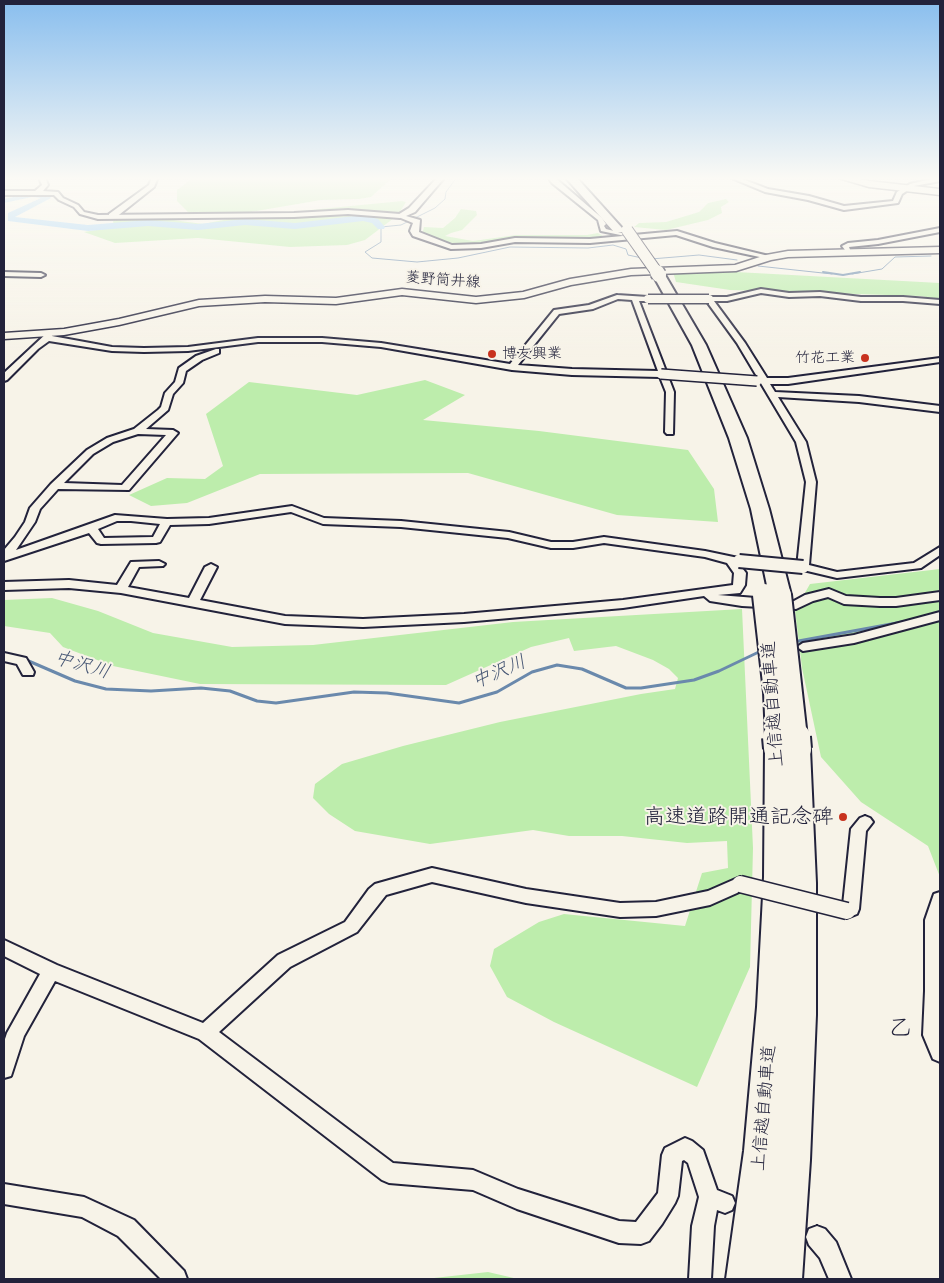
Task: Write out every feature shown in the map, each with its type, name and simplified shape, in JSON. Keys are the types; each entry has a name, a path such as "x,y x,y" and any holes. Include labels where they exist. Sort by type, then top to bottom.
{"highway":[{"name":"上信越自動車道","path":"628,237 655,275 713,406 772,595 801,883 800,1016 792,1160 782,1279"},
{"name":"上信越自動車道","path":"746,1279 762,1151 773,1007 778,877 788,749"}],"main road":[{"name":"菱野筒井線","path":"6,337 48,336 199,303 264,299 336,301 402,292 476,300 524,295 570,282 631,272 736,268 769,257 800,253 940,250"}],"street":[{"path":"424,237 451,247 474,247 516,240 590,241 606,237"},
{"path":"691,237 713,245 769,257"},
{"path":"848,252 845,246 848,245 904,237"},
{"path":"4,274 41,275"},
{"path":"512,367 557,312 590,307 617,297 635,299 727,299 761,291 789,295 820,294 861,299 903,299 940,302"},
{"path":"635,299 661,374 670,392 670,432"},
{"path":"709,299 741,343 760,381 772,394 801,442 810,482 803,567"},
{"path":"4,378 48,336 105,348 144,350 188,349 238,341 298,340 367,344 447,355 512,367 572,372 661,374 760,381 788,381 940,360"},
{"path":"4,558 20,540 35,508 90,452 110,440 137,430 165,408 169,393 179,383 182,370 199,358 235,346 238,341"},
{"path":"772,394 859,399 940,409"},
{"path":"55,486 125,488 173,433 137,430"},
{"path":"4,558 92,528 114,518 167,522 209,521 292,509 323,521 401,524 509,534 524,540 551,545 573,545 604,540 704,554 739,561 803,567 837,574 917,566 940,550"},
{"path":"92,528 101,540 156,540 167,522"},
{"path":"4,586 69,584 121,589 285,620 363,623 464,618 622,604 707,592 736,590 739,586 740,573 731,561 704,554"},
{"path":"121,589 135,564 159,564"},
{"path":"193,602 211,566"},
{"path":"707,592 714,598 742,602 796,605 809,598 829,593 844,600 880,602 896,602 940,596"},
{"path":"804,647 854,639 940,616"},
{"path":"4,657 21,661 28,672"},
{"path":"205,1033 284,961 351,927 380,890 432,875 526,896 620,910 656,909 710,898 740,884 847,912 851,909 859,829 865,822"},
{"path":"940,899 933,920 937,993 932,1035 940,1053"},
{"path":"4,948 51,971 205,1033 389,1173 473,1180 517,1199 619,1232 641,1233 668,1196 672,1155 685,1148 696,1157 717,1200 703,1226 700,1279"},
{"path":"4,1069 16,1033 51,971"},
{"path":"4,1194 84,1207 126,1228 176,1279"},
{"path":"817,1236 828,1250 840,1279"}],"green space":[{"path":"98,237 369,237 365,240 347,245 290,247 198,238 115,243"},
{"path":"430,237 450,237 473,241 503,237 606,238 580,240 523,238 469,245 444,242"},
{"path":"699,270 940,283 940,299 920,296 730,290 676,282 673,272"},
{"path":"425,380 465,395 423,420 539,431 688,450 714,489 718,522 617,515 468,473 260,474 187,503 151,506 129,495 167,478 205,479 223,466 206,414 249,382 357,395"},
{"path":"940,569 940,877 928,846 861,802 821,757 802,668 795,610 810,584"},
{"path":"52,598 98,611 153,633 232,647 313,645 513,622 742,609 753,848 750,967 697,1087 554,1022 507,997 490,966 494,949 539,922 564,914 685,926 702,873 728,868 727,841 687,843 622,836 569,836 533,830 430,844 355,831 329,814 313,798 315,784 342,764 403,746 500,722 675,689 678,678 669,669 653,660 616,646 574,651 569,638 531,647 446,685 200,684 113,666 63,647 50,633 4,626 4,600"},
{"path":"488,1272 518,1279 425,1279"}],"waterway":[{"path":"381,237 381,242 365,252 372,258 417,262 458,258 510,247 588,248 613,245 626,249 628,255 642,258"},
{"path":"651,259 699,255 737,260"},
{"path":"852,274 882,269 895,257 931,256"},
{"path":"758,266 832,274"},
{"path":"823,272 843,275 860,272"},
{"name":"中沢川","path":"793,642 913,620"},
{"name":"中沢川","path":"24,659 75,681 106,689 151,691 201,688 230,691 257,701 276,703 354,692 387,693 459,703 497,692 532,672 557,665 582,669 626,688 641,688 694,680 719,671 763,650"},
{"name":"中沢川","path":"4,653 11,655"}],"place":[{"name":"博友興業","path":"492,354"},
{"name":"竹花工業","path":"865,358"},
{"name":"高速道路開通記念碑","path":"843,817"}],"district":[{"name":"乙","path":"900,1028"}]}
